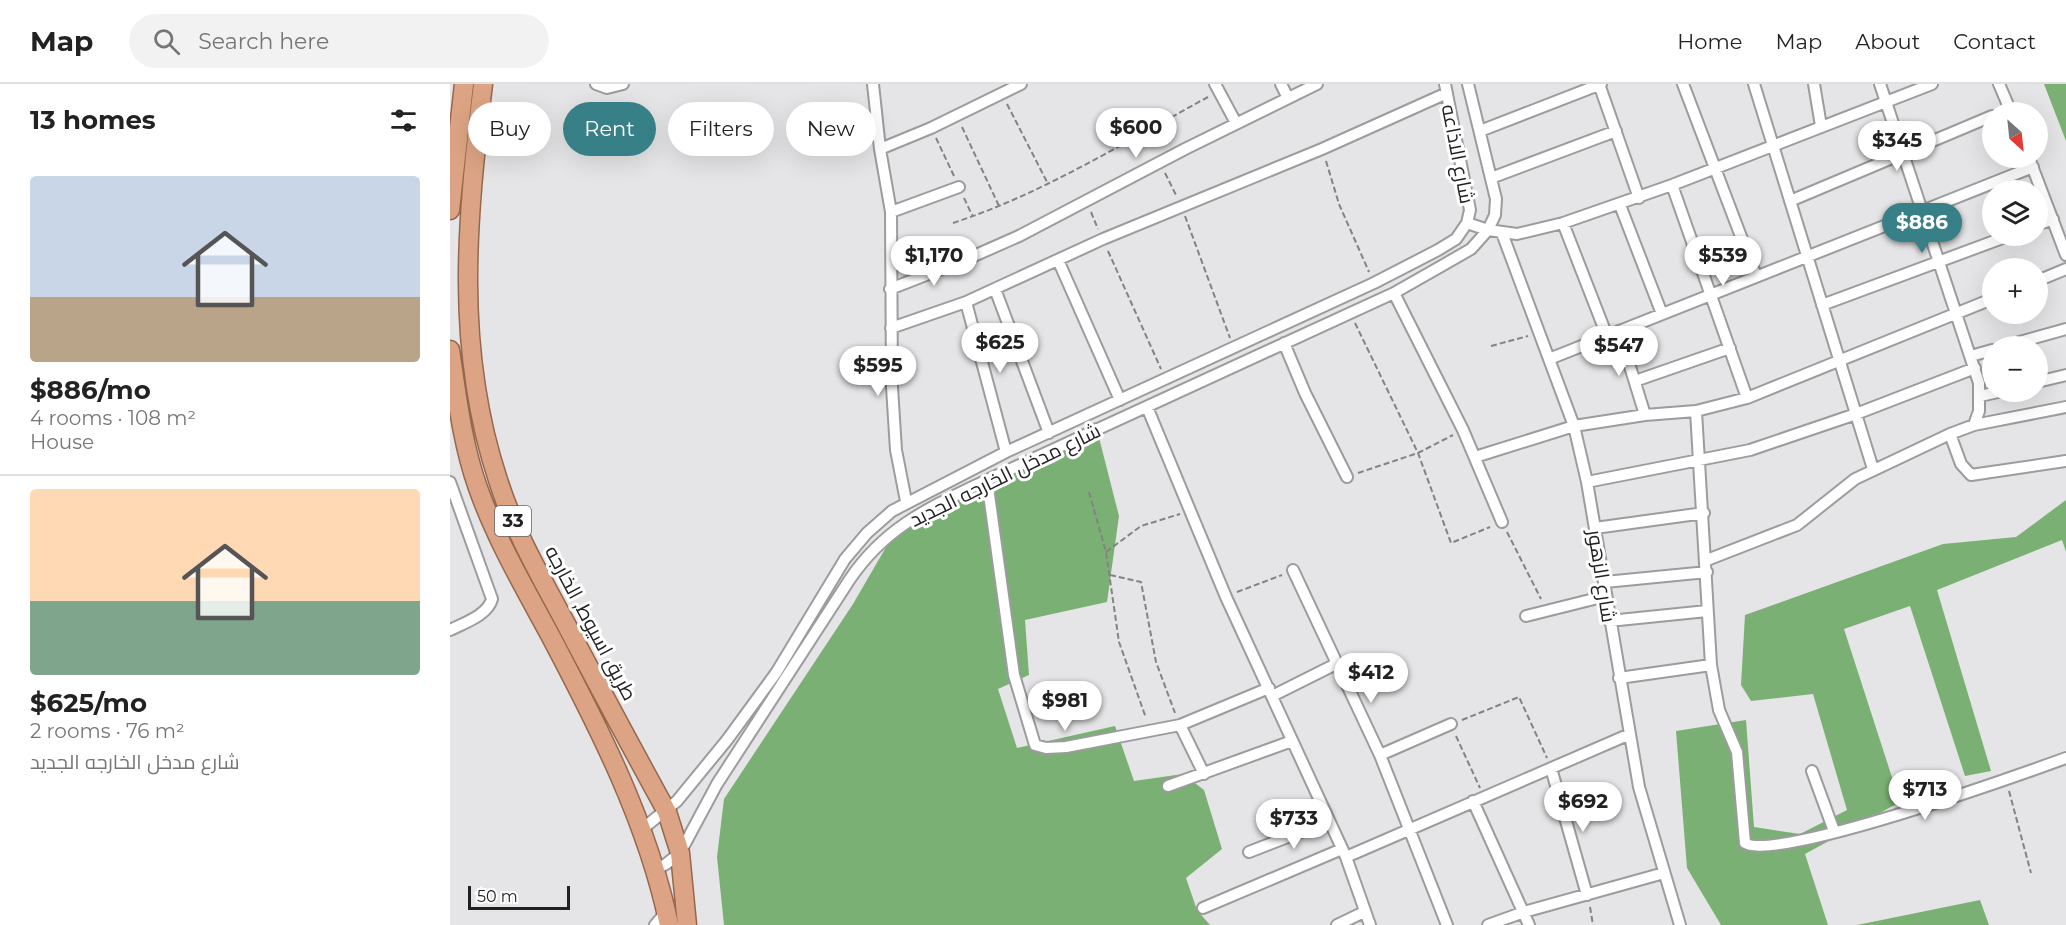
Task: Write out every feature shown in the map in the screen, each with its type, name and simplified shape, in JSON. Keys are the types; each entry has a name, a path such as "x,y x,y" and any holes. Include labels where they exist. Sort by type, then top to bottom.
{"highway":[{"path":"450,210 464,84"},
{"name":"طريق اسيوط, الخارجه","path":"483,84 467,236 469,320 486,437 513,522 667,812 680,853 687,925"},
{"name":"33","path":"450,350 453,397 465,442 495,530 585,702 641,830 654,870 663,921"}],"street":[{"path":"597,84 607,88 623,84"},
{"path":"873,84 880,149 891,212 890,289 896,450 906,501"},
{"path":"880,149 931,128 1021,84"},
{"path":"1281,84 1288,98"},
{"path":"890,289 988,251 1236,123 1317,84"},
{"name":"شارع الاذاعه","path":"1468,84 1496,199 1495,215 1488,230"},
{"path":"1480,131 1600,84 1639,198"},
{"path":"1683,84 1756,276"},
{"path":"1754,84 1873,469"},
{"path":"1814,84 1821,126"},
{"path":"1880,84 1975,368 1980,396 1974,425"},
{"path":"1467,223 1488,230 1517,234 1563,223 1639,198 1932,84"},
{"path":"1999,84 2004,102"},
{"path":"1217,88 1236,123"},
{"path":"891,328 966,302 1103,239 1322,149 1446,89"},
{"name":"شارع الاذاعه","path":"1446,89 1468,196 1470,210 1467,223"},
{"path":"1790,201 1982,120"},
{"path":"1491,178 1616,131"},
{"path":"1549,359 1923,211 2018,168"},
{"path":"2033,168 2066,255"},
{"path":"1672,185 1747,398"},
{"path":"891,212 959,187"},
{"path":"1620,205 1662,314"},
{"path":"2048,221 2053,219"},
{"name":"شارع مدخل الخارجه الجديد","path":"641,830 667,812 727,740 776,673 850,552 879,521 906,501 1006,452 1374,283 1455,239 1467,223"},
{"path":"1563,223 1607,336"},
{"name":"شارع مدخل الخارجه الجديد","path":"654,870 680,853 708,798 850,579 875,547 906,521 987,480 1394,293 1471,249 1488,230"},
{"name":"شارع الزهور","path":"1502,233 1574,426 1587,482 1639,787 1680,925"},
{"path":"1822,305 1982,246"},
{"path":"1059,260 1120,400"},
{"path":"2048,276 2066,269"},
{"path":"995,289 1049,433"},
{"path":"1394,293 1463,430 1502,522"},
{"path":"966,302 1006,452"},
{"path":"1475,457 1574,426 1645,415 1696,411 1747,398 1982,303"},
{"path":"2041,336 2066,329"},
{"path":"1619,331 1645,415"},
{"path":"1284,343 1305,393 1347,477"},
{"path":"1635,381 1730,348"},
{"path":"1971,356 1982,353"},
{"path":"1587,482 1750,450 1856,414 1975,368"},
{"path":"2048,379 2066,375"},
{"path":"453,397 478,394"},
{"path":"1147,406 1226,597 1344,853 1370,925"},
{"path":"1707,560 1797,525 1855,479 1950,434 1974,425 2066,406"},
{"path":"1696,411 1707,560 1707,611 1711,664 1719,710 1737,752 1745,843 1753,848 1778,846 2006,780 2066,758"},
{"path":"1950,434 1961,464 1971,475 2066,461"},
{"path":"987,480 1014,675 1032,741 1038,747 1066,747 1180,725 1270,692 1336,664"},
{"path":"450,482 492,599 491,604 482,613 450,630"},
{"path":"1595,528 1704,513"},
{"path":"1293,570 1380,755 1448,925"},
{"path":"1605,582 1707,572"},
{"path":"1526,616 1546,609 1606,596"},
{"path":"1609,621 1707,611"},
{"path":"1619,678 1711,664"},
{"path":"1380,755 1451,724"},
{"path":"1180,725 1204,774"},
{"path":"1203,908 1410,830 1478,798 1630,735"},
{"path":"727,740 741,749"},
{"path":"1168,786 1292,741"},
{"path":"1551,768 1587,895"},
{"path":"1812,771 1834,831"},
{"path":"1478,798 1529,925"},
{"path":"1249,852 1329,820"},
{"path":"1488,925 1524,912 1664,873"},
{"path":"1337,925 1364,912"}],"path":[{"path":"953,223 973,217 1048,183 1217,88"},
{"path":"1002,94 1048,183"},
{"path":"957,116 999,206"},
{"path":"931,128 973,217"},
{"path":"1322,149 1339,204 1374,283"},
{"path":"1160,162 1182,207 1234,348"},
{"path":"1086,202 1166,379"},
{"path":"1350,313 1418,453 1451,543 1502,522 1546,609"},
{"path":"1491,346 1539,333"},
{"path":"1347,477 1418,453 1463,430"},
{"path":"1089,492 1106,552 1119,642 1150,732"},
{"path":"1106,552 1141,526 1189,511"},
{"path":"1226,597 1293,570"},
{"path":"1110,575 1141,582 1156,662 1180,725"},
{"path":"1478,798 1451,724 1519,697 1551,768"},
{"path":"2006,780 2031,873"},
{"path":"1587,895 1593,925"}],"green space":[{"path":"2044,84 2066,84 2066,141"},
{"path":"1095,422 1119,516 1107,602 1025,620 1029,675 998,689 1017,748 1115,726 1134,781 1183,774 1204,790 1222,849 1186,878 1197,910 1210,925 724,925 717,857 724,799 853,604 889,542 922,508"},
{"path":"2066,500 2066,552 2062,540 1937,590 1991,771 1965,776 1910,606 1844,629 1900,802 1805,854 1828,925 1721,925 1687,868 1676,731 1746,720 1754,827 1800,834 1847,810 1813,694 1751,701 1741,685 1745,615 1943,544 2016,537"},
{"path":"1980,900 1989,925 1857,925"}]}
